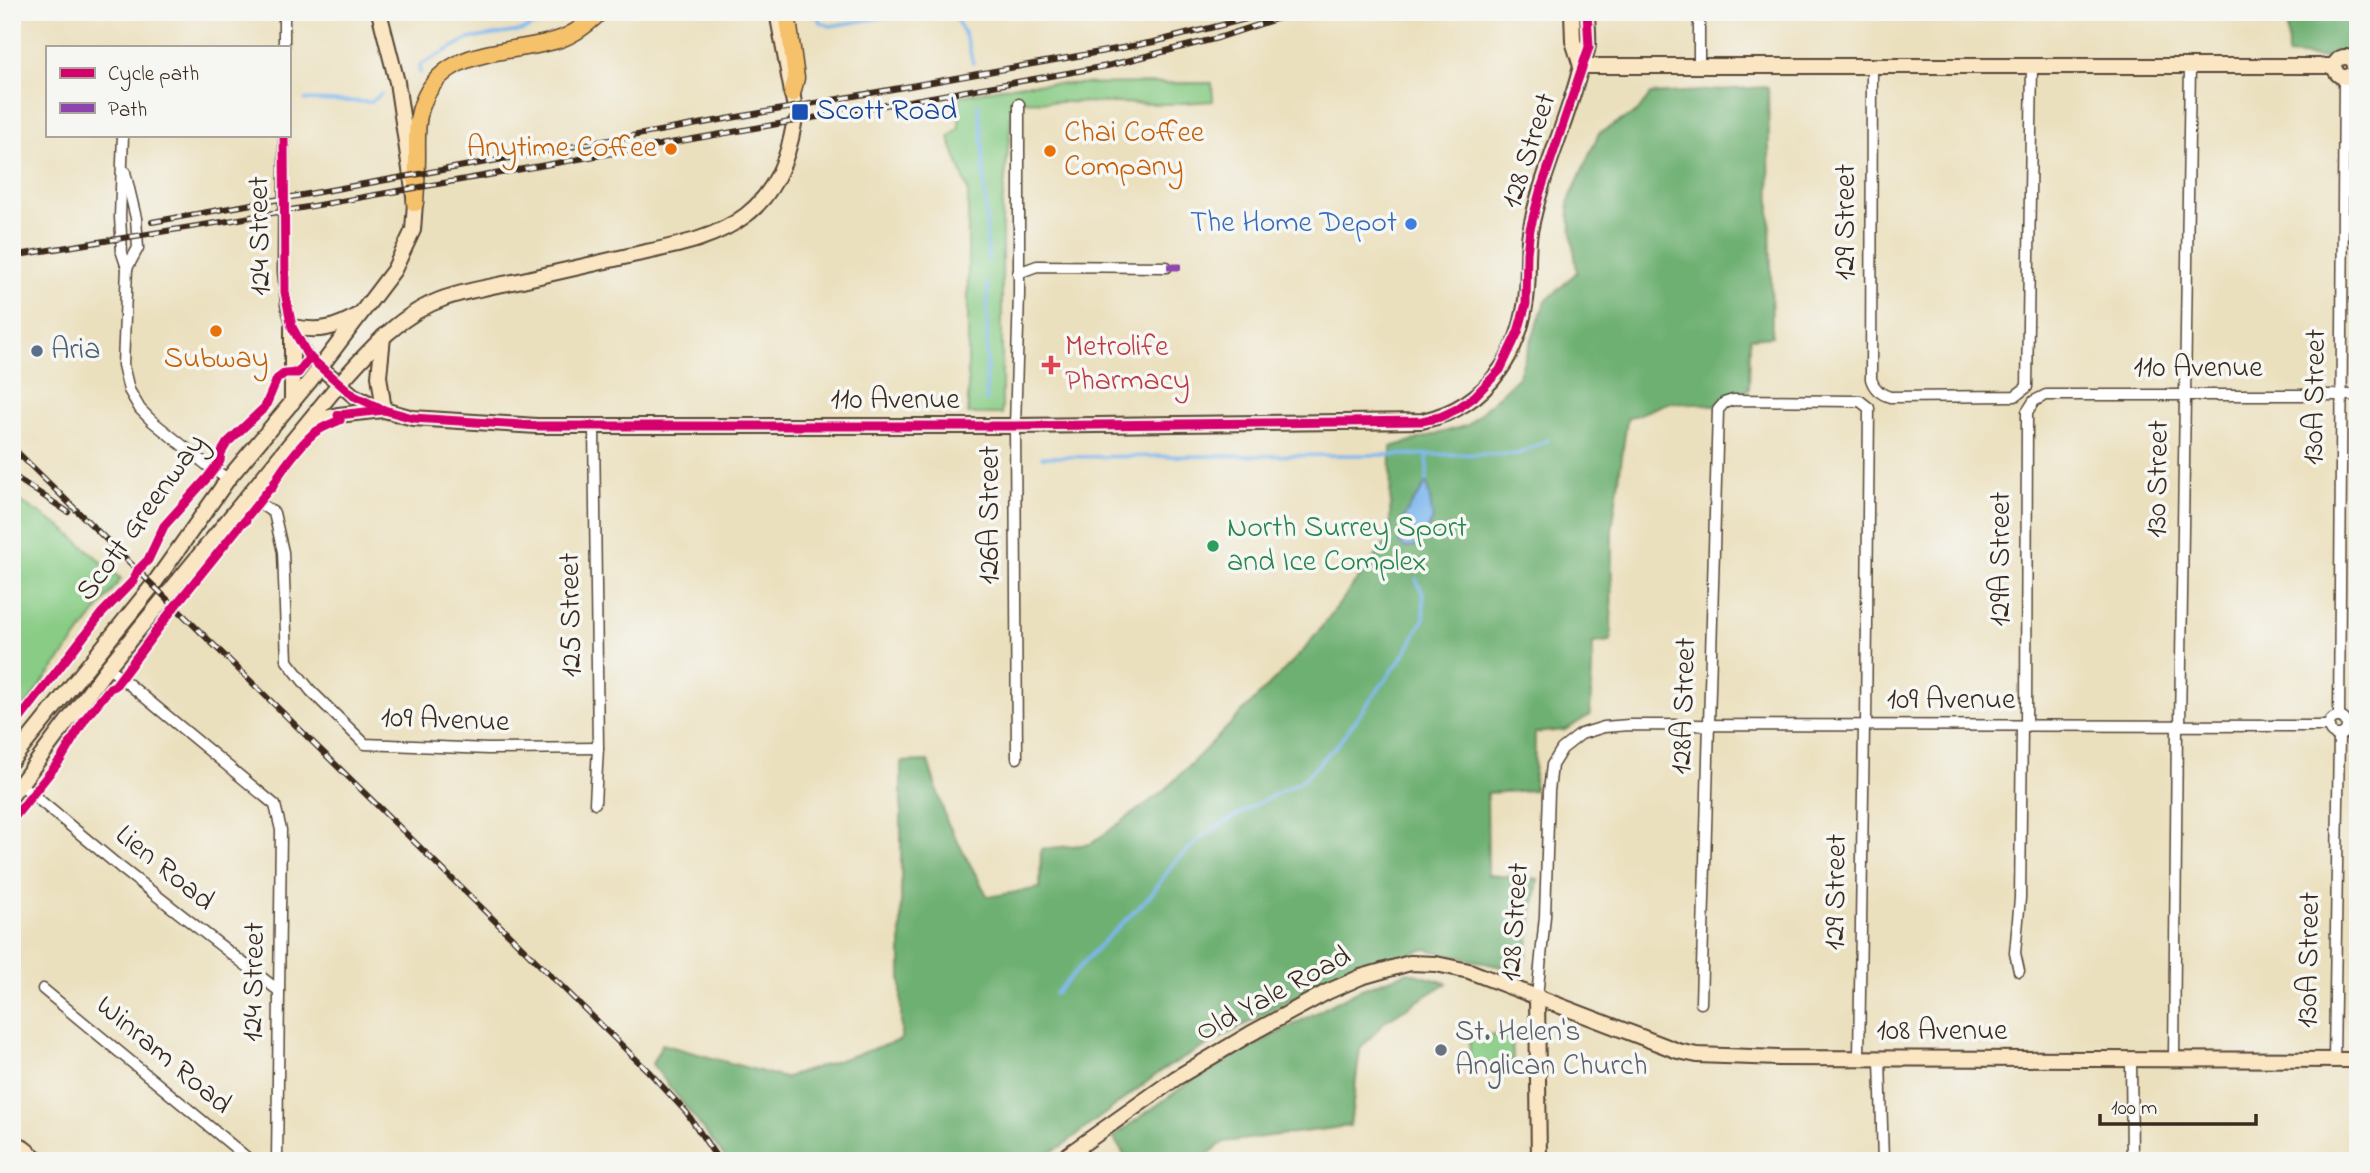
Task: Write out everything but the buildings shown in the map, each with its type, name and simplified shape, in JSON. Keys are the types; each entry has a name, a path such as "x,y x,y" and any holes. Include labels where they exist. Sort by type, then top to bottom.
{"main road":[{"path":"379,12 397,82 415,203"},
{"path":"12,760 153,584 228,479 321,368 394,270 407,248 413,230 416,132 421,108 430,89 442,74 475,56 551,42 569,36 600,12"},
{"path":"777,12 793,98"},
{"path":"787,12 796,78 793,98"},
{"name":"128 Street","path":"1572,12 1573,41 1581,66"},
{"name":"128 Street","path":"1457,409 1474,397 1500,370 1518,332 1526,304 1527,253 1533,218 1589,47 1587,12"},
{"path":"1581,66 2190,66 2353,73 2356,67"},
{"path":"16,790 108,667 339,384 383,337 404,321 444,299 718,232 748,214 774,184 787,156 794,124"},
{"path":"292,403 292,327 320,331 343,324 362,313"},
{"path":"310,422 338,415 384,410 379,376 383,337"},
{"name":"110 Avenue","path":"321,368 354,396 384,410 413,418 537,426 1015,426 1422,421 1457,409"},
{"name":"Old Yale Road","path":"1059,1161 1192,1068 1308,1002 1375,972 1410,963 1436,964 1469,971 1536,997"},
{"name":"128 Street","path":"1536,997 1539,1161"},
{"name":"108 Avenue","path":"1536,997 1678,1051 1697,1055 1881,1059 2358,1060"},
{"path":"12,1139 40,1161"}],"street":[{"path":"284,12 284,46"},
{"path":"1699,12 1699,65"},
{"name":"129 Street","path":"1872,65 1871,379 1873,386 1890,397 2015,396 2028,387 2032,65"},
{"name":"130 Street","path":"2174,1059 2190,66"},
{"name":"130A Street","path":"2339,72 2339,718"},
{"name":"126A Street","path":"1017,758 1015,426 1019,104"},
{"path":"123,136 120,217 122,253 127,268 123,365 133,401 152,421 228,479"},
{"name":"124 Street","path":"284,136 283,271 286,305 292,327 308,356 321,368"},
{"path":"122,158 136,218 138,248 127,268"},
{"path":"1018,273 1037,266 1167,267"},
{"name":"110 Avenue","path":"2039,397 2358,395"},
{"name":"129A Street","path":"2019,971 2015,953 2020,898 2024,726 2027,412 2039,397"},
{"name":"128A Street","path":"1701,1003 1718,410 1724,403 1733,400 1860,401 1869,408"},
{"name":"129 Street","path":"1859,1058 1869,408"},
{"name":"125 Street","path":"594,426 598,748 595,803"},
{"name":"109 Avenue","path":"250,496 274,513 283,552 287,661 310,691 365,744 488,749 598,748"},
{"name":"124 Street","path":"108,667 275,805 281,830 277,1161"},
{"path":"2339,718 2353,726 2339,736 2333,734 2329,726 2333,719 2339,718"},
{"name":"109 Avenue","path":"1574,738 1595,729 1616,726 2329,726"},
{"name":"130A Street","path":"2333,1060 2339,736"},
{"name":"128 Street","path":"1536,997 1548,870 1550,776 1558,755 1574,738"},
{"name":"Lien Road","path":"16,790 279,991"},
{"name":"Winram Road","path":"43,989 251,1161"},
{"path":"1881,1059 1883,1161"},
{"path":"2131,1059 2132,1161"}],"green space":[{"path":"2287,12 2358,12 2358,52 2340,52 2328,58 2288,55"},
{"path":"1212,83 1213,101 1167,104 1013,101 1002,208 1002,414 968,414 968,190 949,138 959,128 960,96 1022,84"},
{"path":"1768,87 1772,336 1750,338 1749,390 1714,405 1670,402 1627,419 1612,530 1611,641 1593,643 1590,715 1565,730 1535,733 1534,790 1487,793 1488,875 1538,879 1526,959 1501,967 1426,949 1339,973 1164,1069 1062,1146 1033,1161 728,1161 652,1064 662,1044 784,1078 901,1040 901,762 928,761 947,822 988,897 1040,888 1041,849 1091,844 1165,790 1304,650 1390,537 1391,447 1468,425 1518,377 1545,302 1577,272 1568,203 1599,133 1637,112 1651,94"},
{"path":"12,496 64,529 121,579 12,723"},
{"path":"1408,972 1447,983 1385,1021 1360,1049 1350,1126 1224,1142 1199,1161 1128,1161 1113,1137 1199,1075 1359,990"},
{"path":"1470,1034 1512,1036 1513,1065 1469,1064"}],"water":[{"path":"1427,481 1433,519 1420,545 1405,548 1399,543 1402,524"}],"waterway":[{"path":"816,12 820,22 830,26 919,12"},
{"path":"949,12 962,29 973,63"},
{"path":"420,73 420,65 468,39 520,31 547,21"},
{"path":"305,100 371,102 381,94"},
{"path":"978,104 982,132 988,260"},
{"path":"986,401 988,284"},
{"path":"1042,457 1518,454 1548,440"},
{"path":"1427,455 1427,481"},
{"path":"1055,994 1151,895 1173,864 1204,835 1303,780 1338,744 1406,652 1424,618 1423,594 1416,579"}],"railway":[{"path":"12,256 228,221 1107,66 1218,38 1297,12"},
{"path":"152,222 1111,50 1246,19"},
{"path":"12,447 650,1073 687,1113 719,1161"},
{"path":"12,475 68,512"}],"marked path":[{"path":"1167,267 1184,267"}],"cycle path":[{"path":"284,136 285,292 292,327 308,356 354,396 384,410 413,418 537,426 1015,426 1422,421 1440,417 1474,397 1500,370 1518,332 1526,304 1530,229 1589,47 1587,12"},
{"name":"Scott Greenway","path":"12,729 101,614 133,581 138,570 148,560 164,526 208,477 220,461 227,443 265,407 277,379 285,373 298,373 310,357"},
{"path":"12,820 61,759 85,719 110,688 115,686 175,606 246,521 303,444 317,431 340,420 338,415 384,410"}],"place":[{"name":"Scott Road","path":"800,112"},
{"name":"Anytime Coffee","path":"671,149"},
{"name":"Chai Coffee Company","path":"1050,151"},
{"name":"The Home Depot","path":"1411,224"},
{"name":"Subway","path":"216,331"},
{"name":"Aria","path":"37,351"},
{"name":"Metrolife Pharmacy","path":"1051,365"},
{"name":"North Surrey Sport and Ice Complex","path":"1213,546"},
{"name":"St. Helen's Anglican Church","path":"1441,1050"}]}
